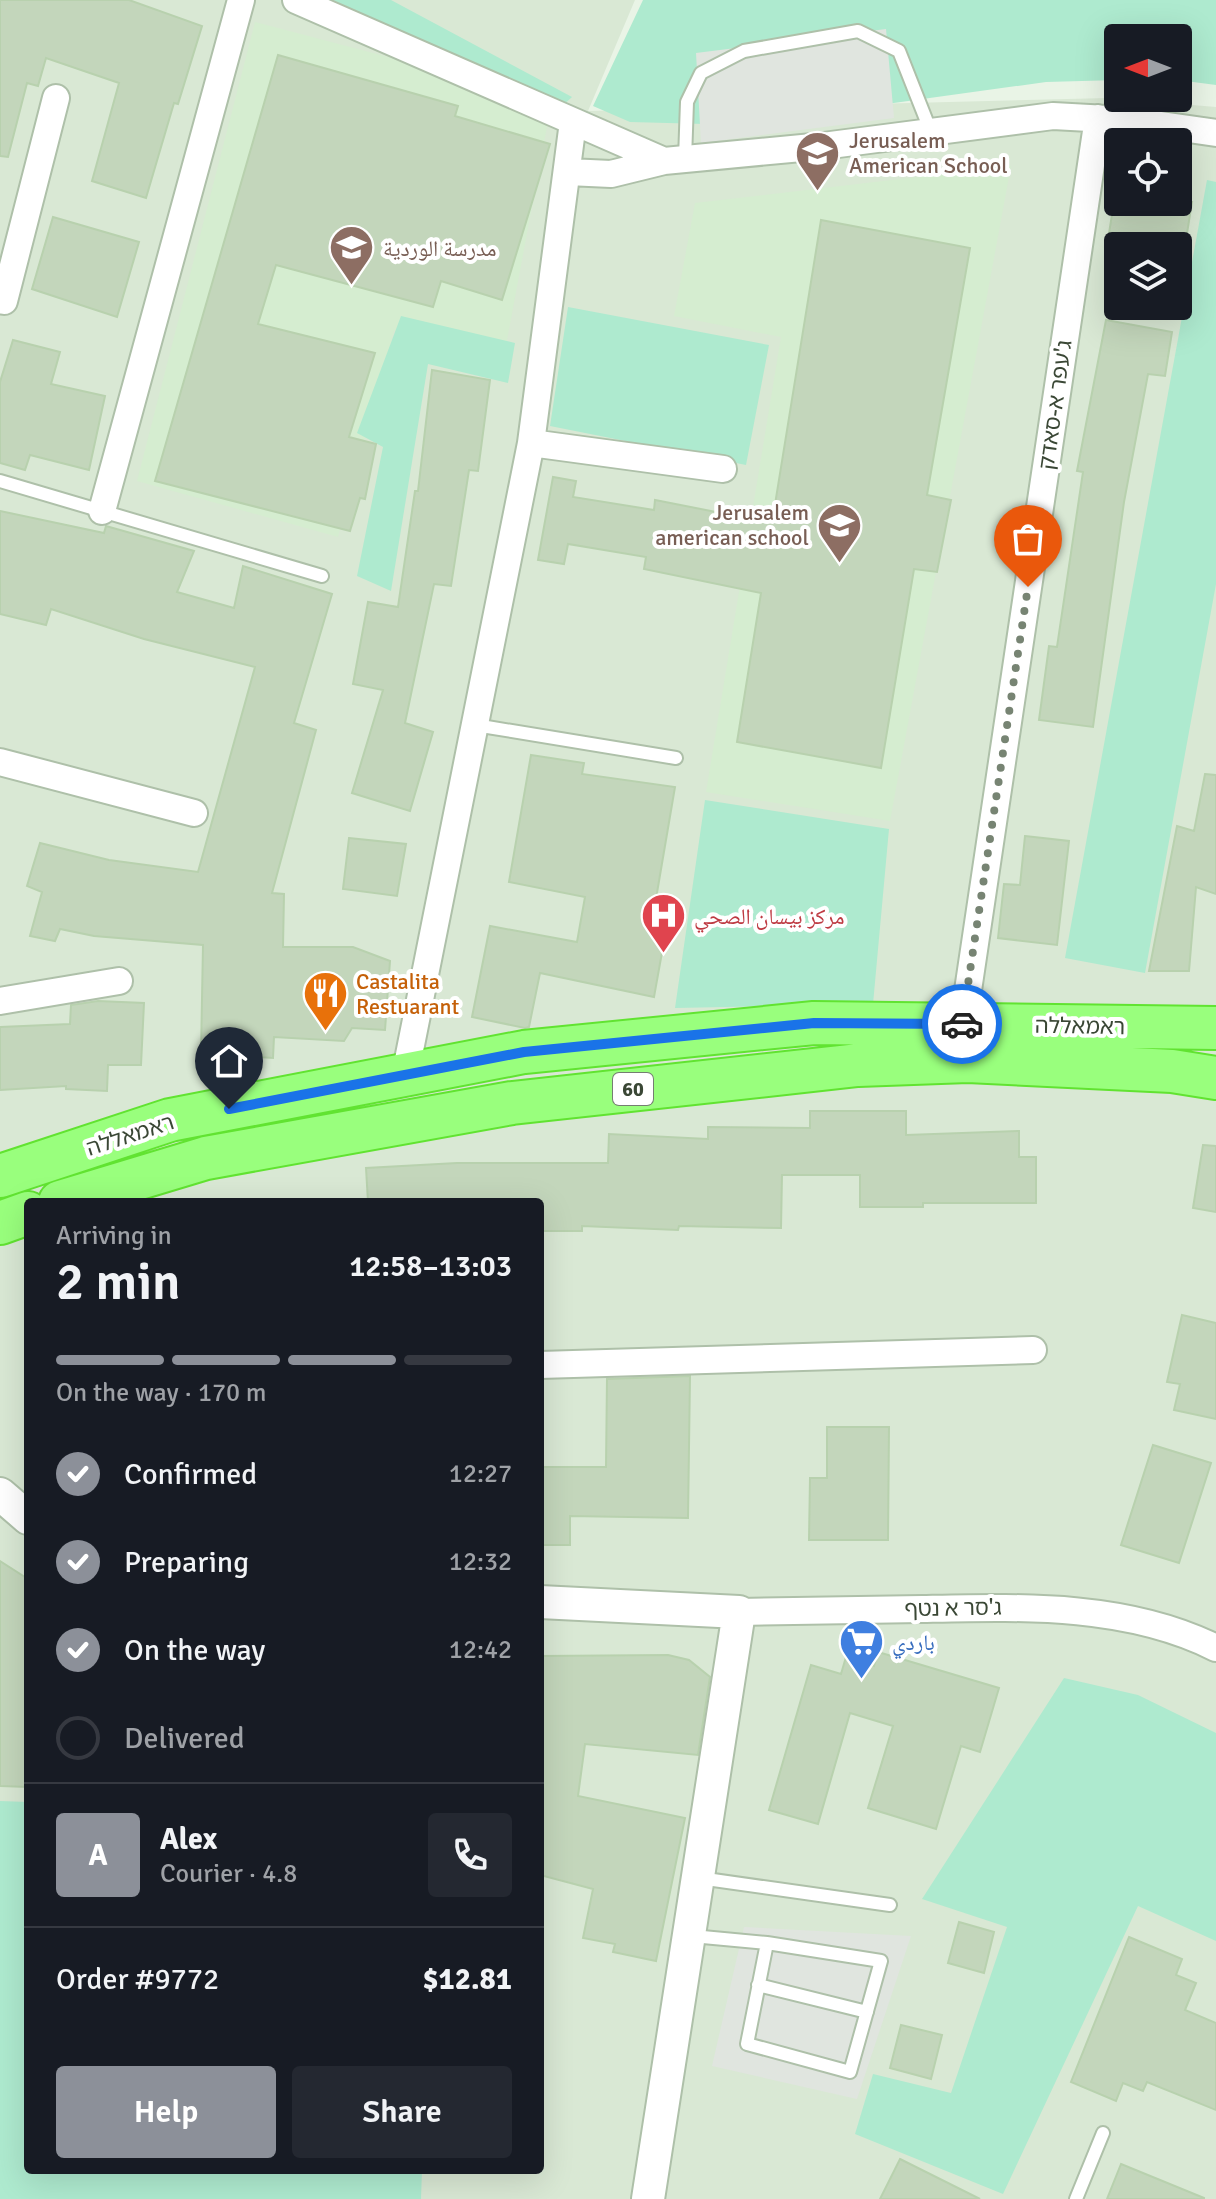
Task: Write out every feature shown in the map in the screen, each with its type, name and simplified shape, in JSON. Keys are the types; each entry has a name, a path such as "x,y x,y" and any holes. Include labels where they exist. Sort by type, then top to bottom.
{"highway":[{"name":"ראמאללה","path":"0,1176 170,1120 524,1052 814,1023 1216,1028"},
{"name":"ראמאללה","path":"73,1198 206,1158 512,1103 842,1067 968,1061 1172,1071 1216,1078"},
{"path":"0,1223 24,1214"}],"street":[{"path":"102,511 241,0"},
{"path":"296,0 573,122 675,160"},
{"path":"0,300 4,301 56,98"},
{"path":"568,172 611,174 675,160 1053,116 1098,118 1216,133"},
{"name":"ג'עפר א-סאדק","path":"963,1024 1098,118"},
{"path":"405,1075 531,443 573,122"},
{"path":"531,443 723,469"},
{"path":"0,762 194,813"},
{"path":"0,1001 119,981"},
{"path":"544,1365 1033,1350"},
{"path":"0,1494 24,1515"},
{"name":"ג'סר א נטף","path":"544,1602 739,1612 1019,1607 1118,1616 1194,1637 1216,1648"},
{"path":"652,2198 739,1612"}],"lane":[{"path":"675,160 687,102 701,73 744,51 858,31 899,51 931,132"},
{"path":"0,481 322,576"},
{"path":"475,725 676,758"},
{"path":"698,1878 890,1905"},
{"path":"689,1936 767,1943 881,1961 850,2072 747,2044 767,1943"},
{"path":"758,1985 867,2012"},
{"path":"1076,2199 1103,2133"}],"shaded area":[{"path":"0,0 635,0 588,111 1104,98 1104,112 1192,112 1192,105 1216,107 1216,2199 0,2199"},
{"path":"333,0 391,0 572,97 560,108"},
{"path":"643,0 1216,0 1216,85 1192,82 1192,24 1104,24 1104,80 1046,82 800,116 705,124 630,122 593,106"},
{"name":"مدرسة الوردية","path":"255,22 552,100 504,356 394,331 338,537 137,481"},
{"path":"886,29 894,118 701,143 696,53"},
{"name":"Jerusalem american school","path":"1011,166 890,821 706,792 781,337 674,316 695,203"},
{"path":"1207,180 1216,182 1216,584 1145,973 1065,958 1181,320 1192,320 1192,262"},
{"path":"568,307 769,345 746,465 550,426"},
{"path":"401,316 515,343 508,383 428,364 391,591 357,576 383,447 357,433"},
{"path":"705,800 889,829 873,1004 675,1008"},
{"path":"1064,1678 1138,1695 1216,1733 1216,1941 1138,1906 1003,2194 855,2134 873,2074 951,2093 1007,1927 922,1899"},
{"path":"0,1801 24,1802 24,2174 422,2174 421,2199 0,2199"},
{"path":"744,1927 911,1936 857,2099 712,2066"}],"building":[{"path":"0,0 129,0 202,26 178,104 174,103 146,198 92,181 119,83 46,58 38,86 27,83 8,157 0,156"},
{"name":"مدرسة الوردية","path":"278,55 458,106 455,116 550,144 502,300 441,281 433,307 276,265 258,324 375,353 349,437 376,444 365,499 360,498 350,531 155,481"},
{"path":"1112,216 1190,216 1187,232 1109,232"},
{"path":"53,217 139,242 117,317 32,289"},
{"path":"821,220 970,248 927,495 951,500 937,572 914,569 881,768 737,742 761,593 644,569 646,557 568,544 564,564 538,560 553,477 576,481 573,497 654,510 655,500 772,523"},
{"path":"1106,320 1172,332 1165,376 1148,374 1124,502 1093,727 1039,720 1049,646 1057,647 1083,472 1077,471"},
{"path":"13,340 60,352 51,384 105,396 89,470 30,455 25,470 0,463 0,382"},
{"path":"432,370 490,380 478,471 469,470 451,586 434,584 405,723 433,732 410,811 352,793 383,690 353,684 368,602 398,607 415,491 418,491"},
{"path":"0,511 104,533 106,526 194,551 177,592 234,608 243,566 332,594 294,723 316,730 272,893 284,894 283,947 353,947 390,961 385,1030 352,1028 344,1041 274,1037 273,1058 201,1053 203,945 94,936 60,929 55,941 30,936 42,892 27,886 40,843 109,860 198,872 255,667 144,639 51,609 46,625 0,614"},
{"path":"531,755 584,763 582,774 675,787 651,928 666,930 654,997 540,973 529,1027 525,1028 472,1017 490,926 577,942 585,897 509,882"},
{"path":"1205,774 1216,775 1216,894 1196,887 1189,971 1149,971 1177,826 1194,831"},
{"path":"1025,836 1069,841 1057,945 998,938 1004,884 1020,885"},
{"path":"349,838 406,844 397,896 343,889"},
{"path":"98,1001 144,1003 141,1065 108,1065 107,1091 66,1089 66,1086 0,1090 0,1027 70,1024 71,1005"},
{"path":"810,1111 906,1111 906,1135 1019,1131 1019,1157 1036,1157 1036,1203 923,1203 923,1207 860,1207 860,1175 782,1175 781,1228 679,1226 678,1230 582,1226 582,1231 544,1231 544,1198 368,1198 366,1168 457,1163 608,1163 609,1134 708,1139 708,1127 810,1128"},
{"path":"1203,1145 1216,1146 1216,1212 1193,1208"},
{"path":"1182,1315 1216,1323 1216,1419 1174,1410 1180,1384 1167,1382"},
{"path":"690,1376 688,1518 570,1516 570,1545 544,1545 544,1467 606,1467 607,1379"},
{"path":"827,1427 889,1427 888,1540 809,1540 810,1478 827,1478"},
{"path":"1153,1445 1211,1463 1179,1563 1121,1545"},
{"path":"0,1561 24,1576 24,1787 0,1786"},
{"path":"878,1652 999,1688 980,1752 961,1746 936,1829 868,1808 893,1726 850,1713 818,1824 769,1810 811,1665 841,1674 846,1657 874,1666"},
{"path":"668,1655 689,1660 710,1677 698,1755 585,1744 578,1796 685,1818 656,1961 613,1952 615,1944 583,1938 593,1889 544,1876 544,1656"},
{"path":"959,1922 994,1932 984,1973 948,1963"},
{"path":"1129,1937 1182,1959 1176,1975 1196,1983 1185,2010 1216,2023 1216,2110 1147,2082 1143,2091 1123,2083 1116,2101 1071,2082"},
{"path":"901,2025 942,2035 931,2079 890,2068"},
{"path":"900,2159 980,2199 880,2199"},
{"path":"1121,2164 1204,2198 1204,2199 1107,2199"}],"way so far":[{"path":"962,1024 1028,587"}],"place":[{"name":"Jerusalem American School","path":"818,192"},
{"name":"مدرسة الوردية","path":"352,287"},
{"name":"Jerusalem american school","path":"840,564"},
{"name":"مركز بيسان الصحي","path":"663,955"},
{"name":"Castalita Restuarant","path":"325,1033"},
{"name":"باردي","path":"861,1681"}],"route":[{"path":"229,1109 524,1052 814,1023 962,1024"}]}
